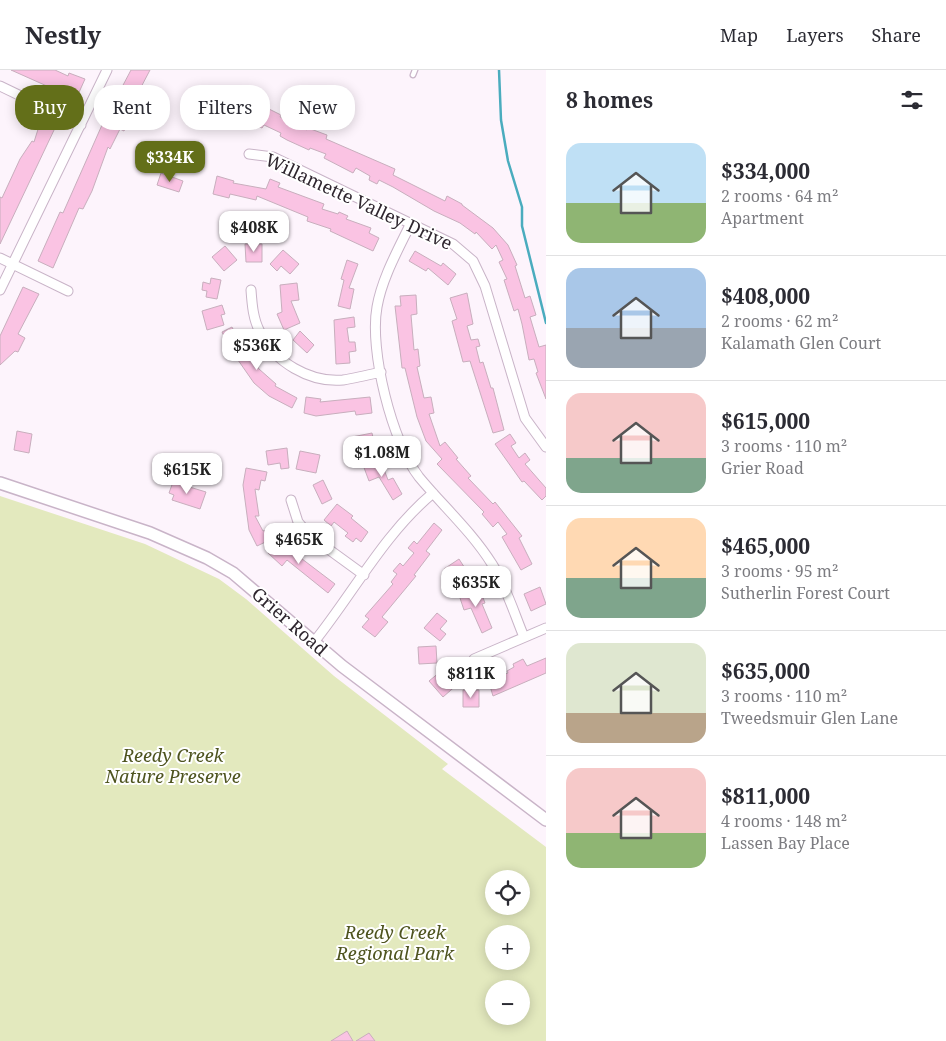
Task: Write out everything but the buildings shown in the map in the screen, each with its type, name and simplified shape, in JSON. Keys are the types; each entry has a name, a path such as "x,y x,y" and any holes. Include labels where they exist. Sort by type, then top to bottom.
{"street":[{"path":"84,117 107,70"},
{"path":"0,86 15,93"},
{"path":"0,290 78,130"},
{"name":"Willamette Valley Drive","path":"249,154 274,157 453,244 473,261 485,286 525,418 546,446"},
{"path":"411,223 386,277 377,306 375,333 381,372 395,432 404,454 493,565 524,637"},
{"path":"0,258 68,291"},
{"path":"251,290 253,308 260,332 278,357 292,367 306,374 341,380 381,372"},
{"name":"Grier Road","path":"0,483 150,533 207,558 245,581 314,642 410,719 546,820"},
{"path":"314,642 364,576 389,537 434,493"},
{"path":"291,500 298,522 309,535 364,576"},
{"path":"474,659 546,628"}],"green space":[{"name":"Reedy Creek Nature Preserve","path":"0,496 145,544 219,579 246,599 334,676 448,764 442,769 546,847 546,1041 0,1041"}],"waterway":[{"path":"499,70 501,120 508,161 522,207 522,226 546,323"}],"park label":[{"name":"Reedy Creek Regional Park","path":"395,942"}]}
